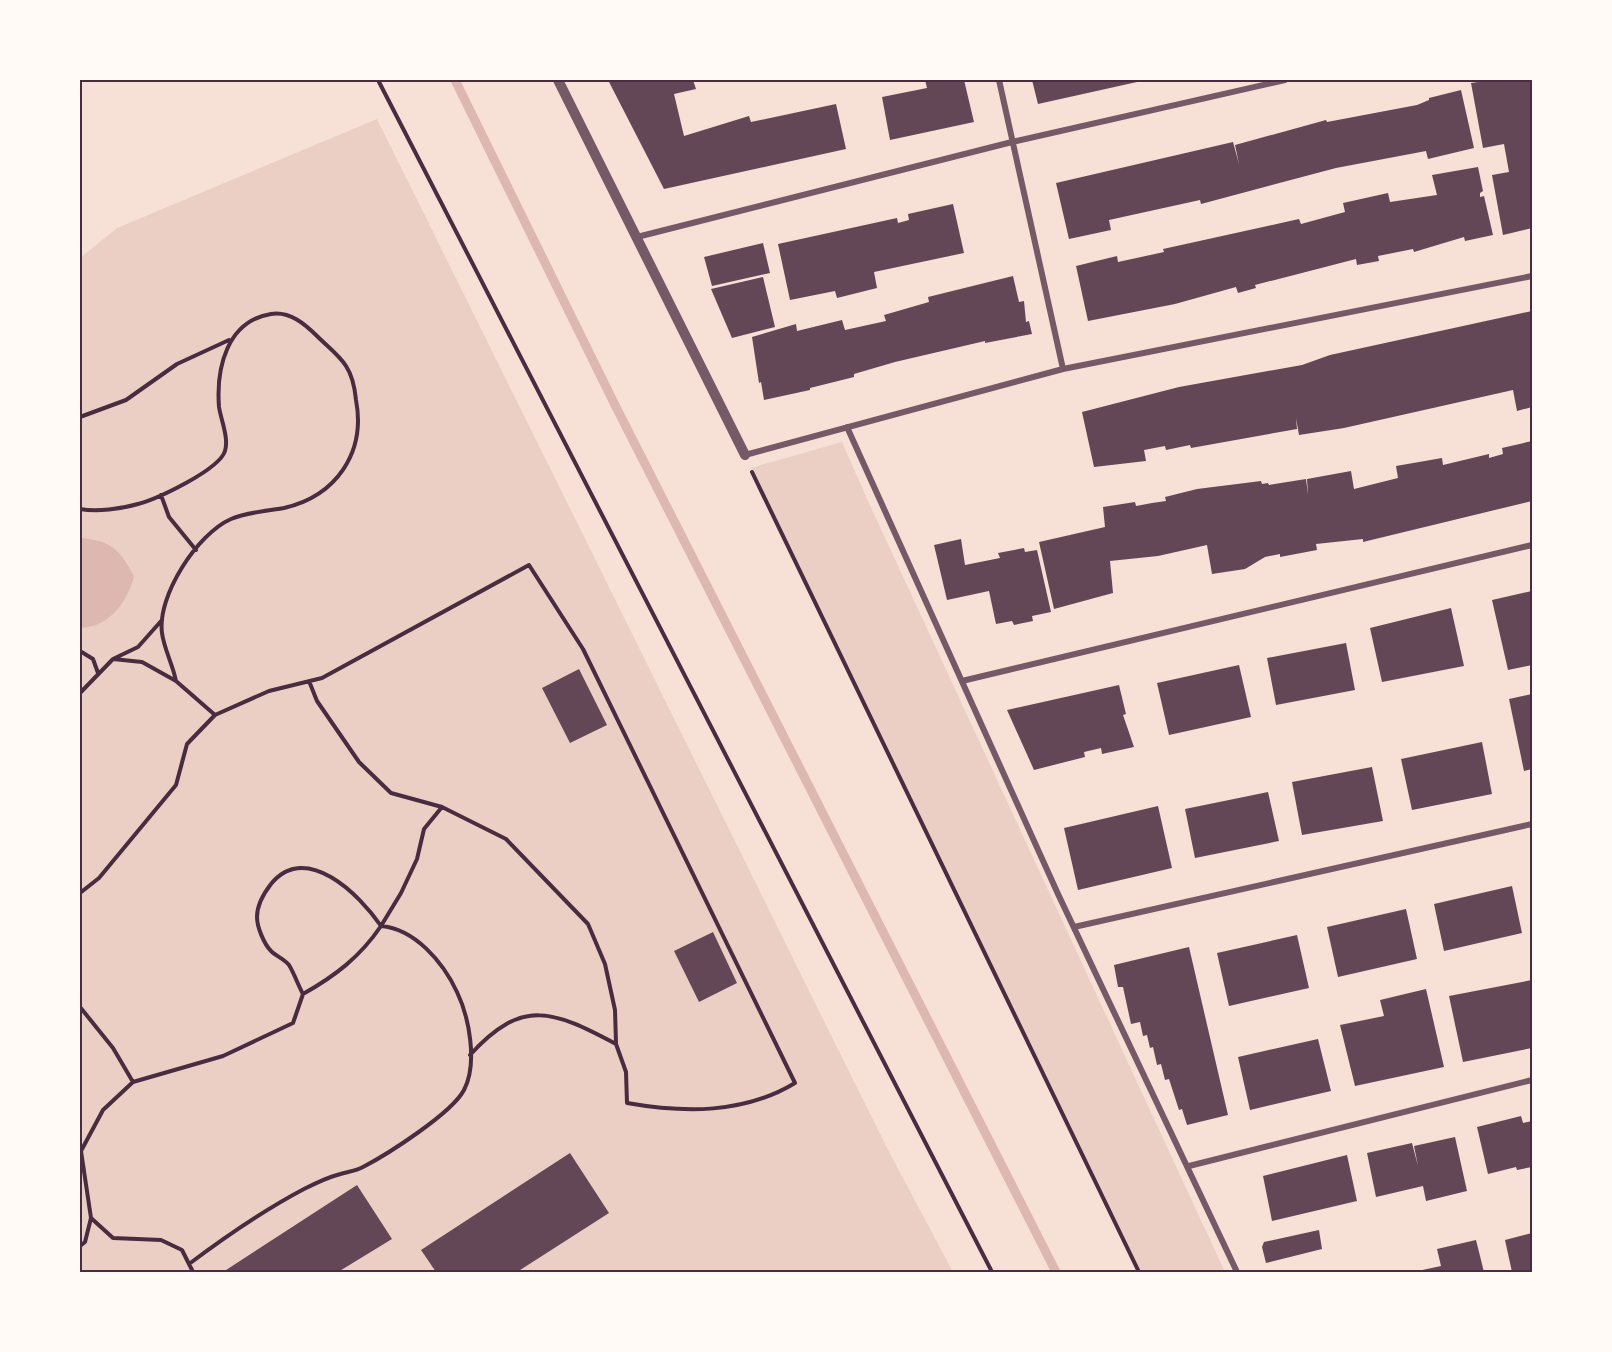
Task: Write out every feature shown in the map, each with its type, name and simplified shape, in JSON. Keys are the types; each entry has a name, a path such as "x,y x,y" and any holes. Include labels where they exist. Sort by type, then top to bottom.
{"street":[{"path":"558,80 745,455 1063,369 1533,276"},
{"path":"999,80 1063,369"},
{"path":"637,237 1012,142 1285,80"},
{"path":"848,428 1074,927 1189,1166 1237,1272"},
{"path":"962,681 1533,545"},
{"path":"1074,927 1533,824"},
{"path":"1189,1166 1533,1080"}],"path":[{"path":"378,80 992,1272"},
{"path":"80,417 126,400 177,364 230,340 248,322 272,314 291,315 310,329 347,366 359,414 357,442 349,462 310,500 232,519 211,532 196,550 164,603 162,634 173,662 176,681"},
{"path":"80,509 137,505 161,495 221,460 226,449 219,384 230,340"},
{"path":"745,455 1139,1272"},
{"path":"161,495 169,517 196,550"},
{"path":"80,892 99,878 176,785 187,744 215,715 269,691 309,681 322,678 529,565 583,649 795,1083 776,1094 748,1104 692,1110 627,1103 626,1072 616,1044 615,1010 605,964 588,924 506,839 442,807 391,793 359,762 317,701 309,681"},
{"path":"80,693 113,659 138,647 162,620"},
{"path":"80,651 93,659 98,673"},
{"path":"113,659 142,662 176,681 215,715"},
{"path":"80,1246 85,1242 91,1218 80,1151 103,1110 133,1082 223,1056 264,1039 293,1023 303,994 339,974 369,944 401,893 417,859 424,829 442,807"},
{"path":"303,994 288,964 269,950 260,930 257,916 262,895 275,879 295,868 314,869 333,876 370,909 381,926"},
{"path":"189,1264 304,1189 334,1175 362,1168 447,1110 464,1090 470,1068 470,1055 464,1007 449,974 424,946 398,928 381,926"},
{"path":"80,1007 113,1048 133,1082"},
{"path":"470,1055 488,1035 521,1016 550,1016 571,1021 616,1044"},
{"path":"91,1218 113,1238 161,1240 182,1250 193,1272"}],"shaded area":[{"path":"377,119 886,1146 953,1272 80,1272 80,258 117,228"},
{"path":"842,442 1225,1272 1139,1272 751,468"},
{"path":"80,538 100,541 113,548 134,576 127,595 115,612 100,623 80,628"}],"building":[{"path":"608,80 693,80 696,89 674,94 684,136 749,116 751,122 836,104 846,149 664,189"},
{"path":"925,80 964,80 974,122 890,140 882,97 927,88"},
{"path":"1032,80 1146,80 1038,104"},
{"path":"1492,80 1532,80 1532,228 1503,235 1492,175 1509,172 1504,144 1483,148 1471,83"},
{"path":"1461,90 1474,148 1428,159 1426,151 1336,168 1201,204 1200,200 1109,220 1111,230 1069,239 1056,183 1233,142 1239,164 1235,145 1326,120 1327,122 1417,105 1429,98"},
{"path":"1478,167 1483,191 1480,197 1484,196 1493,235 1465,241 1464,237 1414,252 1413,249 1378,256 1379,261 1357,265 1356,259 1255,285 1256,288 1238,293 1236,287 1175,304 1088,321 1076,266 1117,256 1118,262 1164,252 1163,249 1299,219 1301,224 1345,212 1343,203 1388,193 1390,202 1437,195 1432,175"},
{"path":"953,204 964,253 874,272 877,288 837,298 835,291 790,300 778,244 897,218 898,223 909,220 908,214"},
{"path":"763,243 770,273 712,286 704,257"},
{"path":"1013,276 1019,302 1024,301 1026,322 1029,321 1032,334 985,343 985,341 895,362 854,374 854,377 810,388 810,390 764,400 752,337 796,324 797,331 842,320 845,330 886,321 884,315 929,302 928,297"},
{"path":"763,277 775,327 732,338 711,289"},
{"path":"1532,311 1532,407 1517,411 1513,390 1344,428 1299,435 1296,418 1297,429 1191,448 1190,445 1166,450 1165,446 1144,450 1146,461 1094,467 1082,412 1179,387 1302,365 1330,355"},
{"path":"1532,441 1532,501 1363,542 1363,539 1316,544 1317,550 1280,557 1280,554 1265,557 1245,569 1212,574 1207,545 1158,556 1110,561 1113,593 1054,609 1039,542 1105,527 1103,507 1135,502 1136,506 1166,501 1165,497 1197,489 1261,481 1262,484 1268,483 1269,485 1306,479 1308,495 1307,479 1351,471 1354,489 1398,478 1396,466 1442,458 1443,465 1489,454 1489,458 1503,454 1502,448"},
{"path":"961,539 965,565 1000,558 998,553 1024,548 1025,552 1037,550 1051,612 1032,616 1033,621 1014,625 1012,621 996,624 989,591 947,600 934,545"},
{"path":"1532,591 1532,665 1508,670 1492,600"},
{"path":"1451,608 1464,666 1382,682 1370,628"},
{"path":"1346,643 1355,690 1276,705 1267,658"},
{"path":"1239,665 1251,717 1169,735 1157,683"},
{"path":"579,669 607,725 570,743 542,688"},
{"path":"1119,685 1126,714 1123,715 1134,747 1102,754 1101,748 1084,752 1085,757 1034,770 1007,710"},
{"path":"1532,694 1532,769 1524,771 1509,699"},
{"path":"1482,742 1492,794 1412,810 1401,759"},
{"path":"1372,767 1383,821 1302,835 1292,782"},
{"path":"1268,792 1279,841 1195,858 1185,809"},
{"path":"1158,806 1172,868 1078,890 1064,828"},
{"path":"1512,886 1522,933 1444,951 1434,904"},
{"path":"1406,909 1417,959 1338,977 1327,927"},
{"path":"713,932 737,983 699,1002 674,951"},
{"path":"1297,935 1309,988 1229,1006 1217,953"},
{"path":"1189,947 1228,1115 1187,1125 1182,1109 1179,1110 1169,1079 1165,1080 1161,1064 1157,1065 1153,1047 1150,1048 1147,1035 1143,1036 1140,1022 1131,1024 1123,987 1118,987 1114,965"},
{"path":"1532,980 1532,1048 1463,1062 1449,996"},
{"path":"1426,989 1444,1067 1355,1086 1340,1025 1384,1016 1380,1000"},
{"path":"1318,1039 1331,1091 1250,1110 1238,1057"},
{"path":"1521,1116 1523,1123 1532,1121 1532,1167 1517,1170 1516,1167 1488,1174 1477,1127"},
{"path":"1455,1137 1467,1191 1426,1201 1423,1186 1376,1197 1367,1153 1412,1143 1418,1166 1414,1146"},
{"path":"570,1153 609,1213 517,1272 436,1272 421,1250"},
{"path":"1347,1155 1357,1201 1272,1221 1263,1176"},
{"path":"357,1185 392,1239 338,1272 223,1272"},
{"path":"1319,1230 1322,1249 1266,1263 1262,1247 1264,1242"},
{"path":"1532,1233 1532,1272 1512,1272 1505,1240"},
{"path":"1476,1240 1484,1272 1413,1272 1441,1266 1437,1249"}],"waterway":[{"path":"455,80 615,405 1056,1272"}]}
